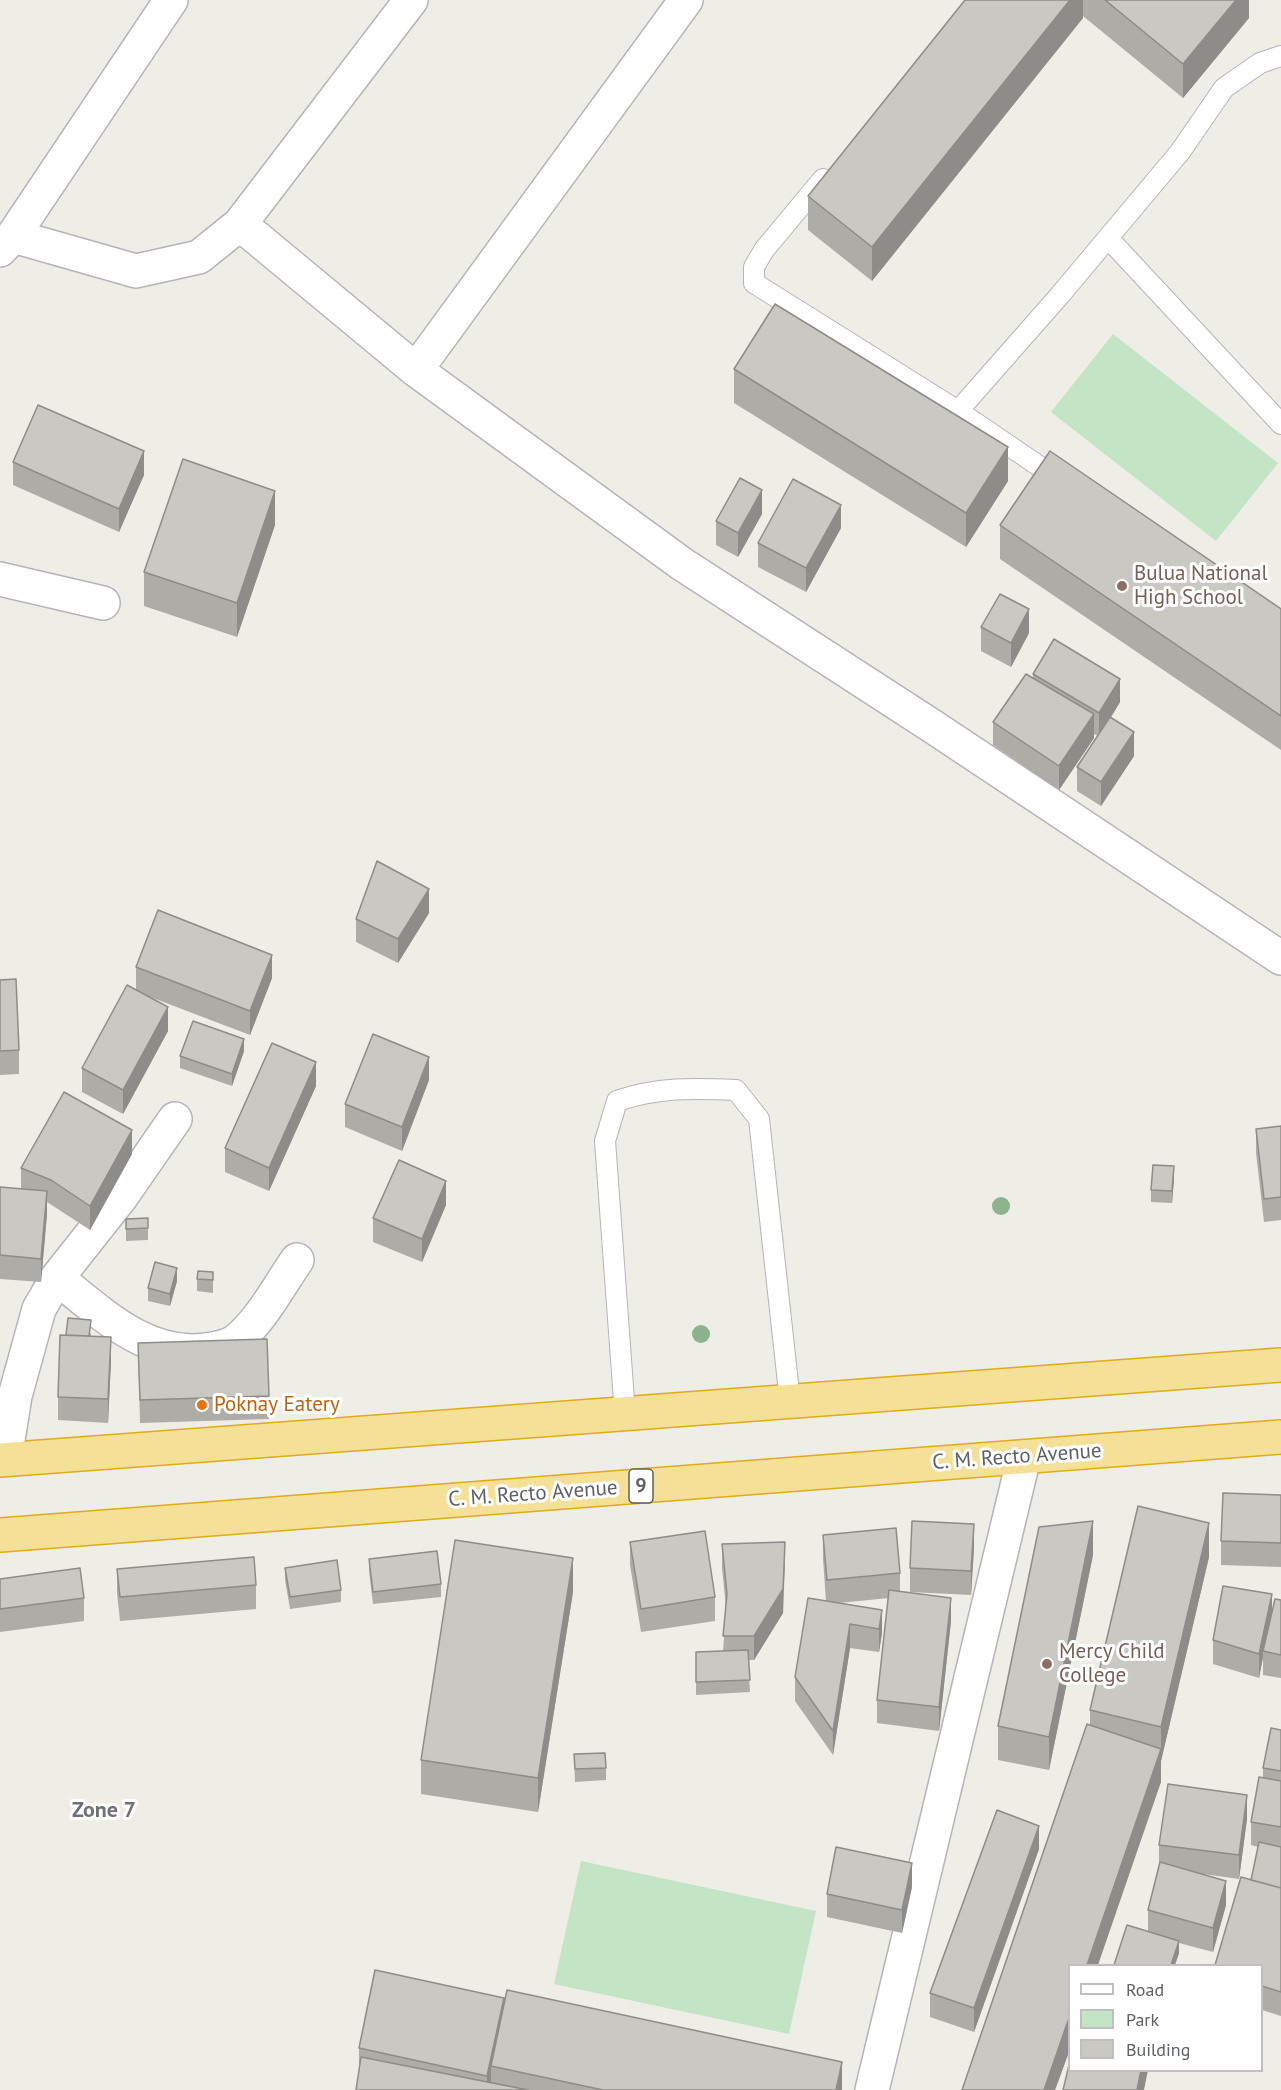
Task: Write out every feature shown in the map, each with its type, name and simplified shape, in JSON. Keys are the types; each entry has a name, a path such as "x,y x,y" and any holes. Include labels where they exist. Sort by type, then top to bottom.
{"highway":[{"path":"3,1460 1281,1365"},
{"name":"C. M. Recto Avenue","path":"0,1535 1281,1437"}],"street":[{"path":"171,0 7,243 136,271 199,257 240,224 411,0"},
{"path":"416,370 686,0"},
{"path":"240,224 416,370 682,564 932,726 1281,958"},
{"path":"0,579 103,603"},
{"path":"3,1460 15,1396 39,1309 57,1278 121,1197 175,1119"},
{"path":"57,1278 140,1340 186,1352 218,1348 234,1342 248,1329 297,1260"},
{"path":"872,2090 1024,1457"}],"lane":[{"path":"958,411 1180,152 1224,88 1260,63 1281,56"},
{"path":"839,161 764,250 754,267 754,283 958,411 1076,491"},
{"path":"1108,238 1281,423"},
{"path":"625,1414 605,1141 617,1101 645,1092 695,1088 736,1090 759,1119 790,1401"}],"green space":[{"path":"1113,334 1278,463 1216,541 1051,412"},
{"path":"581,1861 816,1911 789,2034 554,1984"}],"building":[{"path":"965,0 1070,0 872,247 808,196"},
{"path":"1105,0 1236,0 1183,64"},
{"path":"775,304 1008,447 966,513 734,369"},
{"path":"38,405 144,451 119,509 13,462"},
{"path":"1050,451 1281,609 1281,716 1000,525"},
{"path":"183,459 275,491 237,603 144,572"},
{"path":"740,478 762,490 738,533 716,521"},
{"path":"793,479 841,505 806,568 758,543"},
{"path":"1000,594 1029,609 1011,643 981,627"},
{"path":"1054,639 1120,679 1099,713 1033,674"},
{"path":"1026,674 1094,714 1059,766 993,722"},
{"path":"1110,717 1134,732 1101,782 1077,767"},
{"path":"377,861 429,889 398,939 356,919"},
{"path":"158,910 272,955 250,1011 136,967"},
{"path":"16,979 19,1050 0,1051 0,980"},
{"path":"127,985 168,1007 123,1090 82,1068"},
{"path":"193,1021 244,1039 232,1074 180,1056"},
{"path":"373,1034 429,1057 402,1127 345,1104"},
{"path":"272,1043 316,1062 269,1168 225,1148"},
{"path":"64,1092 132,1130 90,1206 51,1180 21,1168"},
{"path":"1281,1126 1281,1197 1264,1199 1256,1129"},
{"path":"399,1160 446,1181 422,1239 373,1218"},
{"path":"1153,1165 1174,1166 1172,1191 1151,1190"},
{"path":"0,1187 47,1191 41,1259 0,1255"},
{"path":"148,1218 148,1228 126,1229 126,1219"},
{"path":"155,1262 177,1268 170,1294 148,1288"},
{"path":"198,1271 213,1272 213,1280 197,1279"},
{"path":"68,1318 91,1320 89,1336 66,1335"},
{"path":"60,1335 111,1337 108,1399 58,1397"},
{"path":"267,1339 269,1396 140,1400 138,1343"},
{"path":"1223,1493 1281,1495 1281,1543 1221,1541"},
{"path":"1138,1506 1209,1523 1161,1727 1090,1710"},
{"path":"912,1521 974,1524 971,1571 910,1568"},
{"path":"1093,1521 1049,1737 998,1726 1039,1527"},
{"path":"896,1528 900,1573 827,1580 823,1535"},
{"path":"705,1531 715,1597 641,1609 630,1542"},
{"path":"455,1540 573,1558 538,1778 421,1760"},
{"path":"785,1542 783,1589 754,1636 723,1636 727,1594 722,1544"},
{"path":"437,1551 441,1584 373,1592 369,1559"},
{"path":"254,1557 256,1585 120,1597 117,1569"},
{"path":"337,1560 341,1590 290,1597 285,1568"},
{"path":"80,1568 84,1598 0,1609 0,1579"},
{"path":"1223,1586 1272,1594 1259,1654 1213,1640"},
{"path":"889,1590 951,1598 939,1707 877,1700"},
{"path":"808,1598 882,1610 879,1629 850,1624 833,1731 795,1677"},
{"path":"1275,1599 1281,1600 1281,1655 1263,1651"},
{"path":"748,1650 750,1680 696,1682 696,1652"},
{"path":"1087,1724 1161,1749 1087,1964 1068,1964 1068,2021 1044,2090 962,2090"},
{"path":"1271,1728 1281,1730 1281,1771 1263,1768"},
{"path":"605,1753 606,1768 575,1769 574,1754"},
{"path":"1259,1777 1281,1781 1281,1827 1251,1822"},
{"path":"1168,1784 1247,1795 1239,1855 1159,1845"},
{"path":"997,1810 1039,1826 974,2008 930,1993"},
{"path":"1259,1842 1281,1847 1281,1888 1251,1880"},
{"path":"836,1847 912,1863 902,1910 827,1894"},
{"path":"1160,1862 1226,1881 1213,1928 1148,1910"},
{"path":"1241,1877 1281,1888 1281,1992 1263,1986 1263,1964 1215,1964"},
{"path":"1127,1925 1179,1941 1171,1964 1114,1964"},
{"path":"375,1970 504,1998 487,2076 359,2048"},
{"path":"507,1990 842,2062 836,2090 603,2090 491,2066"},
{"path":"361,2057 528,2090 356,2090"},
{"path":"1068,2069 1068,2072 1141,2072 1137,2090 1063,2090"}],"place":[{"name":"Bulua National High School","path":"1122,586"},
{"name":"Poknay Eatery","path":"202,1405"},
{"name":"Mercy Child College","path":"1047,1664"}],"district":[{"name":"Zone 7","path":"104,1811"}]}
